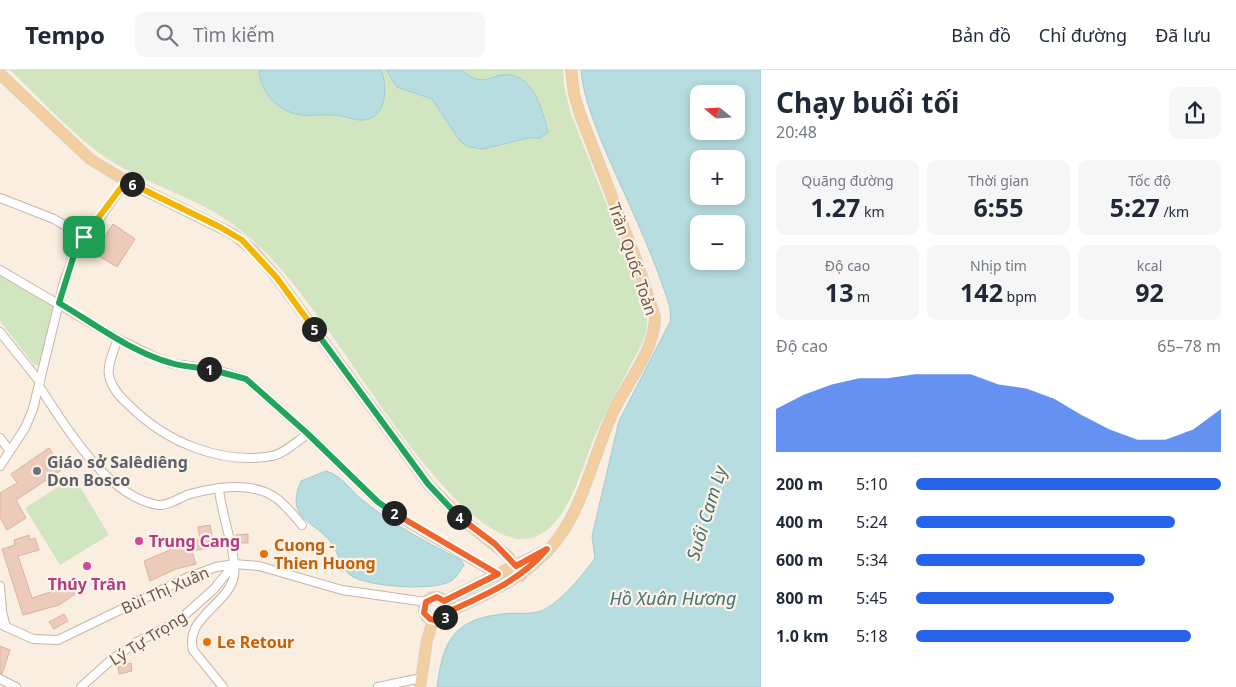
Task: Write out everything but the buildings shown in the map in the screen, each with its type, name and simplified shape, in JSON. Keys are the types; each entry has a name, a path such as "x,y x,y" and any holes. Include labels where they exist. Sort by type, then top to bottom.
{"main road":[{"name":"Trần Quốc Toản","path":"448,612 487,594 547,549 572,516 605,430 644,355 655,326 653,311 637,262 580,114 574,94 571,70"},
{"path":"0,74 78,150 126,181 233,234 254,251 277,278 428,484 463,520 501,550 518,571"},
{"name":"Trần Quốc Toản","path":"444,601 498,574 518,571"},
{"path":"437,597 444,601 448,612 443,619 433,621 424,613 426,602 437,597"},
{"path":"420,682 427,640 433,621"}],"street":[{"path":"0,466 25,428 40,384 59,303 74,255 84,237 126,181"},
{"path":"0,198 54,219 84,237"},
{"path":"0,270 118,339 157,358 173,364 213,369 246,379 308,434 378,502 407,522 498,574"},
{"path":"0,332 40,384 66,426 96,466 112,482 145,501 163,505 190,494 219,488 254,489 269,494 278,500 302,525"},
{"path":"118,339 108,373 111,383 142,418 173,439 208,452 239,457 274,456 308,434"},
{"path":"0,438 10,451"},
{"path":"219,488 219,501 234,564 234,577 229,590 202,619 192,635 194,650 223,687"},
{"name":"Bùi Thị Xuân","path":"3,625 33,639 58,640 186,578 216,567 234,564 259,566 342,590 426,602"},
{"name":"Lý Tự Trọng","path":"81,687 111,660 135,643 178,622 214,589 234,564"},
{"path":"0,586 3,625"},
{"path":"0,679 16,687"},
{"path":"378,687 420,682"}],"green space":[{"path":"10,70 563,70 564,86 571,114 640,290 647,321 641,346 601,423 576,487 560,516 549,528 537,536 523,539 498,532 471,513 442,485 414,451 325,326 272,259 242,231 224,218 110,161 64,123"},
{"path":"0,271 56,307 42,365 34,365 0,321"},
{"path":"74,477 109,535 60,565 25,508"}],"water":[{"path":"259,70 381,70 385,84 384,100 377,114 372,118 364,120 356,120 338,115 296,114 282,108 270,98 262,85"},
{"path":"386,70 459,70 480,80 502,75 513,75 529,85 534,93 543,113 548,132 540,138 528,138 483,149 469,147 460,141 432,99 397,87"},
{"name":"Hồ Xuân Hương","path":"581,70 761,70 761,687 437,687 447,645 461,628 472,621 485,617 507,613 541,611 571,588 595,558 592,536 619,421 670,322 669,305 660,278 601,140 584,88"},
{"path":"326,471 337,476 360,498 388,519 424,541 461,560 464,565 458,575 451,581 440,585 414,587 384,585 358,579 350,575 342,565 333,545 304,519 296,504 301,481"}],"place":[{"name":"Giáo sở Salêdiêng Don Bosco","path":"37,471"},
{"name":"Trung Cang","path":"139,541"},
{"name":"Cuong - Thien Huong","path":"264,554"},
{"name":"Thúy Trân","path":"87,566"},
{"name":"Le Retour","path":"207,642"}],"route":[{"path":"126,181 218,226 242,240 277,278 397,444 447,505 463,520 495,544 516,566 547,549 534,564 507,584 448,612 440,621 433,621 426,617 424,609 426,602 429,600 437,597 444,601 498,574 407,522 378,502 308,434 246,379 213,369 173,364 157,358 118,339 59,303 74,255 84,237 126,181"}],"water label":[{"name":"Suối Cam Ly","path":"706,513"}]}
